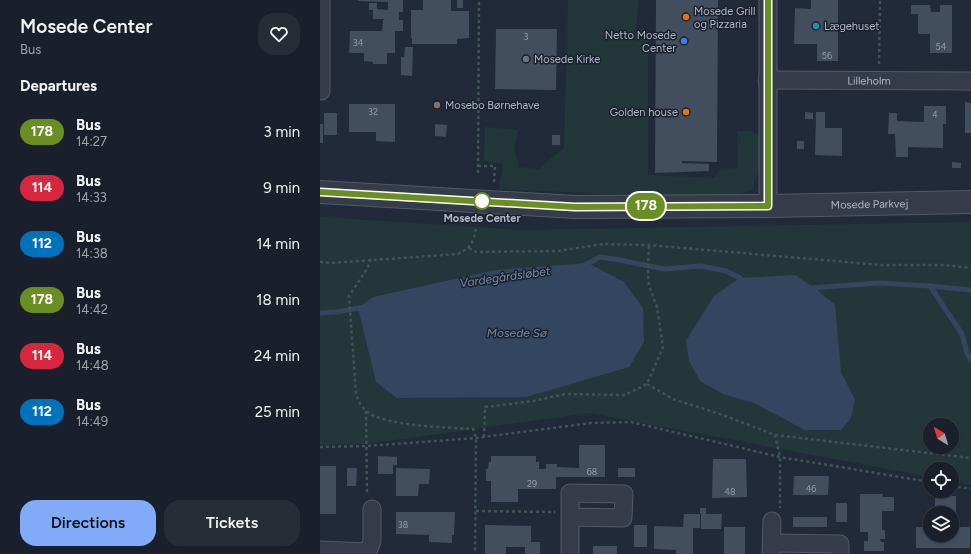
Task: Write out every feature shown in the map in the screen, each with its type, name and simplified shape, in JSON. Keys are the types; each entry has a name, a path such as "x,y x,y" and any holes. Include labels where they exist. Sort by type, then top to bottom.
{"street":[{"path":"322,0 322,91"},
{"path":"768,0 768,206"},
{"name":"Lilleholm","path":"767,80 971,82"},
{"name":"Mosede Parkvej","path":"320,192 575,207 768,206 971,202"},
{"path":"320,550 367,553 372,541 372,509"},
{"path":"570,515 570,554"},
{"path":"772,521 772,548 840,544 840,554"}],"path":[{"path":"478,173 479,0"},
{"path":"879,81 880,0"},
{"path":"478,166 495,166 494,202"},
{"path":"320,262 331,263 458,254 469,248 474,238 476,229"},
{"path":"469,248 476,252 558,252 603,244 650,245 881,265 944,265 971,268"},
{"path":"484,437 485,407 533,401 565,394 625,395 647,384 663,347 657,307 649,286 648,273 650,245"},
{"path":"372,259 349,296 356,394 360,404 366,411 379,417 403,423 473,429 476,438 475,554"},
{"path":"647,384 673,398 775,435 971,458"},
{"path":"366,411 367,503 372,509"},
{"path":"320,447 367,446 476,438 590,423 632,422 780,457 923,481"},
{"path":"772,521 780,515 780,457 775,435"},
{"path":"959,487 971,489"},
{"path":"476,511 570,515"}],"green space":[{"path":"568,0 639,0 636,28 648,32 648,175 714,178 720,170 738,168 737,131 752,131 760,137 761,164 752,190 727,199 499,189 503,164 484,161 485,127 518,130 514,148 519,167 538,169 564,148"},
{"path":"320,217 520,230 971,222 971,485 959,482 959,462 923,462 923,476 589,413 366,444 320,445"}],"water":[{"name":"Mosede Sø","path":"588,263 624,282 643,308 644,342 629,367 526,397 397,398 376,382 358,308 373,297 496,270"},
{"path":"795,275 835,305 841,372 855,400 851,418 841,430 805,430 754,403 723,394 700,381 689,361 686,341 714,296 740,278"}],"building":[{"path":"358,0 403,0 403,12 399,12 399,20 403,20 403,31 395,31 395,53 387,53 387,64 373,64 373,62 364,61 364,53 349,53 350,31 382,31 384,19 373,19 373,10 369,10 369,3 377,3 377,9 388,10 388,2"},
{"path":"423,0 451,0 451,11 469,11 469,38 457,39 457,44 412,44 411,10 423,10"},
{"path":"457,0 463,0 463,8 457,8"},
{"path":"656,0 718,0 717,162 682,161 682,163 709,164 709,171 655,173"},
{"name":"Lægehuset","path":"811,0 838,0 838,61 817,61 817,44 794,44 795,8 811,9"},
{"path":"911,5 930,5 931,12 940,12 940,5 952,5 952,53 930,53 930,34 918,34 918,14 911,14"},
{"name":"Mosede Kirke","path":"496,29 557,29 556,90 495,89"},
{"path":"405,47 413,47 412,76 401,75 401,57 404,57"},
{"path":"965,102 971,103 971,133 965,133"},
{"path":"349,104 395,104 395,142 376,141 376,132 349,132"},
{"path":"924,106 946,106 946,124 943,124 943,148 908,147 908,157 896,157 895,134 888,134 889,113 897,113 897,121 924,122"},
{"path":"805,112 813,113 813,119 805,119"},
{"path":"816,112 825,112 825,128 842,128 842,156 815,155"},
{"path":"324,113 337,113 337,135 324,135"},
{"path":"320,124 323,124 323,143 320,143"},
{"path":"435,124 447,125 446,137 435,136"},
{"path":"552,135 560,135 560,145 552,145"},
{"path":"797,141 804,141 804,149 797,149"},
{"path":"952,162 961,163 961,168 952,168"},
{"path":"579,445 605,445 605,477 556,477 556,489 518,489 518,502 491,502 491,481 486,481 486,469 488,469 491,456 536,456 536,462 539,462 539,469 546,469 546,464 557,464 557,467 579,468"},
{"path":"378,456 397,457 397,465 393,465 393,474 378,474"},
{"path":"713,459 746,459 747,497 712,498"},
{"path":"320,466 336,466 336,514 320,514"},
{"path":"347,468 357,468 356,486 347,486"},
{"path":"396,468 430,469 429,484 419,484 418,496 396,496"},
{"path":"618,468 635,468 635,477 618,477"},
{"path":"794,476 829,476 828,495 793,495"},
{"path":"860,494 883,494 882,497 894,497 894,511 882,511 882,530 885,530 885,539 880,539 881,542 884,542 884,551 864,551 864,541 868,541 868,532 860,532"},
{"path":"935,498 956,498 956,506 935,506"},
{"path":"836,503 847,503 847,522 836,522"},
{"path":"700,508 706,508 706,514 722,514 721,529 701,529"},
{"path":"396,512 455,512 454,535 452,535 452,543 429,542 429,535 396,534"},
{"path":"684,514 700,514 700,528 693,528 693,554 676,554 676,550 654,549 654,526 683,527"},
{"path":"793,517 827,517 827,527 793,527"},
{"path":"485,525 531,526 531,542 540,542 540,554 525,554 525,547 506,547 506,554 485,554"},
{"path":"634,525 647,525 647,547 634,547"},
{"path":"724,527 745,527 745,554 724,554"},
{"path":"916,527 923,527 923,542 959,542 959,527 970,527 970,548 916,548"},
{"path":"593,546 617,546 617,554 593,554"}],"waterway":[{"name":"Vardegårdsløbet","path":"583,266 600,257 664,269 701,266 726,271 740,278 744,283"},
{"name":"Vardegårdsløbet","path":"810,288 879,283 971,290"},
{"path":"930,286 962,334 967,353 971,360"},
{"name":"Vardegårdsløbet","path":"320,313 365,307"}],"bus line":[{"name":"178","path":"320,192 575,207 768,206 768,0"}],"place":[{"name":"Mosede Grill og Pizzaria","path":"686,17"},
{"name":"Lægehuset","path":"816,26"},
{"name":"Netto Mosede Center","path":"684,41"},
{"name":"Mosede Kirke","path":"526,59"},
{"name":"Mosebo Børnehave","path":"437,105"},
{"name":"Golden house","path":"686,112"},
{"name":"Mosede Center","path":"482,201"}]}
